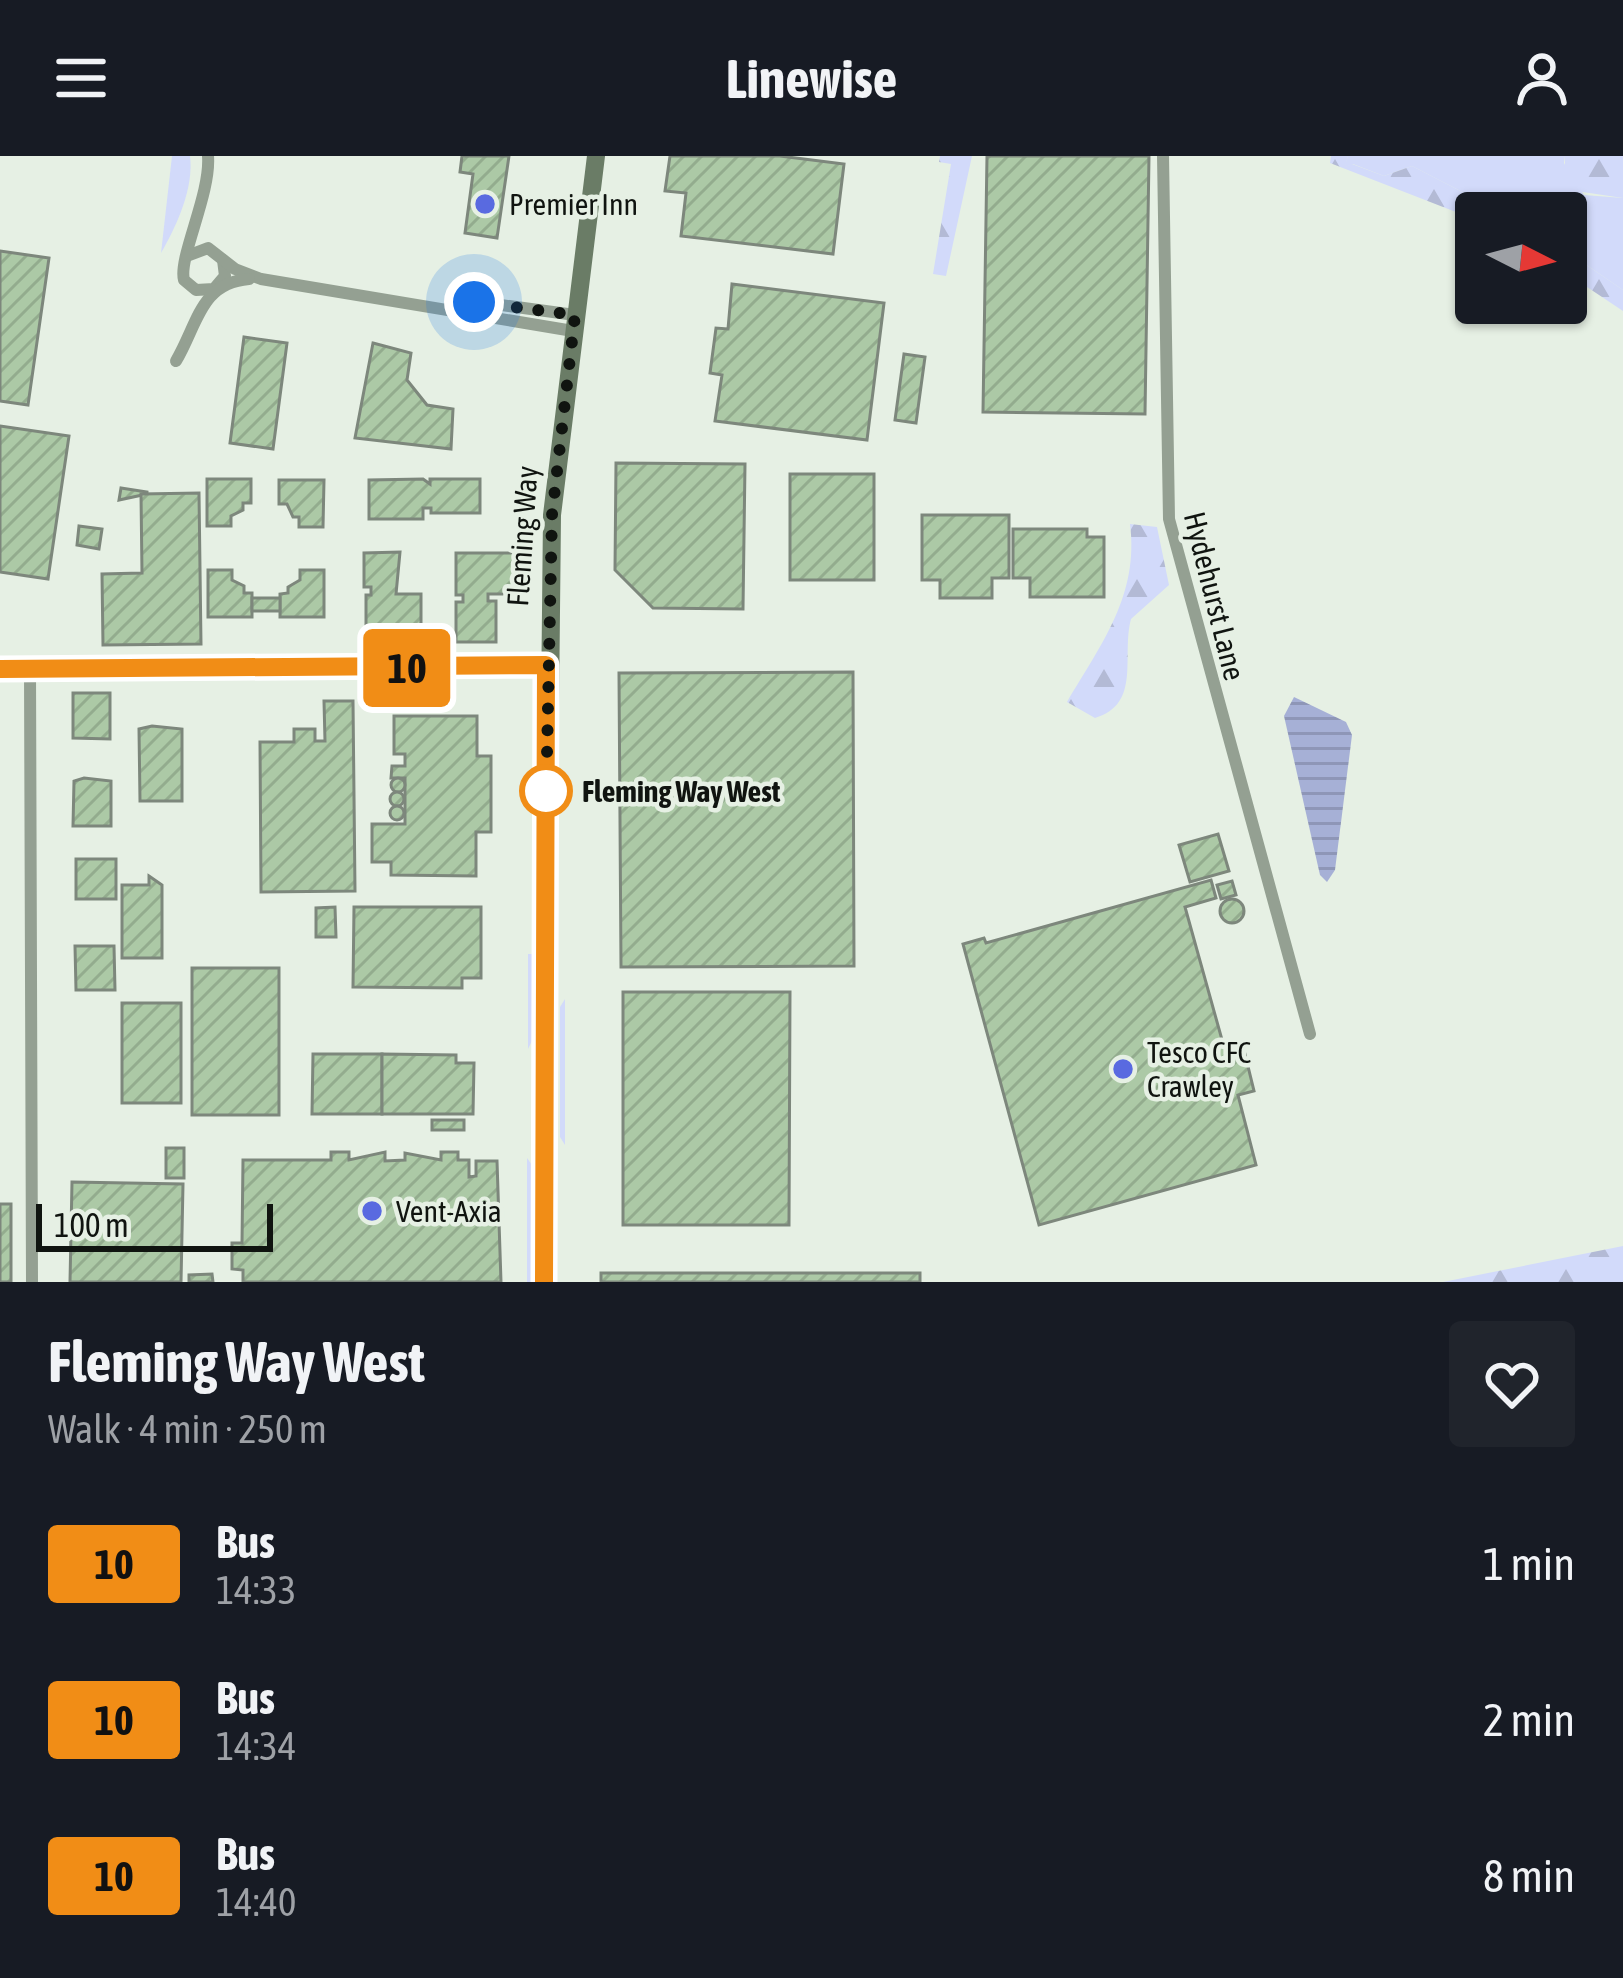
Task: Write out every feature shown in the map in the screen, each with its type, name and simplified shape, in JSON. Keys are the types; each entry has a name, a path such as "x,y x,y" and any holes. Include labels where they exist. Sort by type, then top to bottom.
{"street":[{"path":"208,156 204,200 182,266 186,283 200,291 261,279 430,304 479,302 574,323"},
{"name":"Fleming Way","path":"544,1282 546,665 553,495 596,156"},
{"name":"Hydehurst Lane","path":"1163,156 1168,519 1310,1034"},
{"path":"176,361 225,276 204,200"},
{"path":"187,256 200,248 261,279"},
{"path":"0,669 546,665"},
{"path":"30,669 32,1282"}],"green space":[{"path":"172,156 190,156 189,181 161,253"},
{"path":"940,156 972,156 946,276 933,274 951,164 939,162"},
{"path":"1331,156 1348,156 1345,167 1352,164 1384,176 1412,166 1462,192 1455,192 1455,211 1330,163"},
{"path":"1348,156 1565,156 1564,163 1582,192 1462,192 1412,166 1384,176 1353,164 1344,168"},
{"path":"1565,156 1623,156 1623,198 1576,191 1565,171"},
{"path":"1587,195 1623,198 1623,290 1587,265"},
{"path":"1587,265 1623,290 1623,311 1587,287"},
{"path":"1130,524 1157,527 1169,585 1131,619 1124,690 1110,711 1095,718 1067,702 1105,638 1123,596 1129,573"},
{"path":"528,954 536,954 536,1033 528,1049"},
{"path":"565,999 565,1145 560,1137 560,1007"},
{"path":"527,1158 537,1172 537,1282 527,1282"},
{"path":"1623,1246 1623,1282 1443,1282"}],"shaded area":[{"path":"1294,697 1346,722 1352,735 1335,870 1327,882 1320,875 1284,716"}],"building":[{"name":"Premier Inn","path":"462,156 509,156 497,238 465,233 473,174 460,172"},
{"path":"670,156 780,156 844,164 833,254 681,236 686,193 665,191"},
{"path":"987,156 1149,156 1145,414 983,412"},
{"path":"0,251 49,258 28,405 0,401"},
{"path":"732,284 884,303 867,440 715,421 722,375 710,373 716,328 728,329"},
{"path":"244,337 287,343 273,449 230,443"},
{"path":"373,343 411,353 407,380 427,405 453,409 451,449 355,438"},
{"path":"904,354 925,357 916,423 895,420"},
{"path":"0,426 69,436 48,579 0,572"},
{"path":"616,463 745,464 743,609 653,608 615,570"},
{"path":"790,474 874,474 874,580 790,580"},
{"path":"207,479 251,479 251,503 243,503 243,510 231,516 231,526 207,526"},
{"path":"423,479 430,484 430,479 480,479 480,513 431,513 431,508 423,508 423,519 369,519 369,480"},
{"path":"279,480 324,480 323,527 299,527 299,517 293,517 287,504 279,504"},
{"path":"121,488 147,492 147,494 119,500"},
{"path":"199,493 201,644 103,645 102,574 142,573 141,494"},
{"path":"922,515 1009,515 1009,578 992,578 992,598 940,598 940,580 922,580"},
{"path":"79,526 102,529 99,549 77,545"},
{"path":"1013,529 1087,529 1087,537 1104,537 1104,597 1030,597 1030,578 1013,578"},
{"path":"400,552 396,594 421,594 421,636 366,636 366,595 371,595 371,587 364,587 364,553"},
{"path":"456,553 515,553 515,594 488,594 488,601 496,601 496,642 456,642 456,602 463,602 463,595 456,595"},
{"path":"208,570 232,570 232,580 244,586 244,593 252,593 252,617 208,617"},
{"path":"300,570 324,570 324,617 280,617 280,594 288,593 288,587 300,580"},
{"path":"252,598 280,598 280,611 252,611"},
{"path":"853,672 854,966 621,967 619,673"},
{"path":"73,693 110,693 110,739 73,738"},
{"path":"324,701 353,701 355,891 261,892 260,742 294,742 294,729 315,729 315,741 325,741"},
{"path":"394,716 477,716 477,756 491,756 491,832 476,832 476,876 391,875 391,862 372,862 372,824 405,824 405,778 391,778 392,766 405,766 405,754 394,754"},
{"path":"139,729 182,729 182,801 140,801"},
{"path":"398,778 405,785 398,792 391,785"},
{"path":"74,781 111,781 111,826 73,826"},
{"path":"397,792 404,799 397,806 390,799"},
{"path":"397,806 404,813 397,820 390,813"},
{"path":"1218,834 1229,871 1190,882 1179,845"},
{"path":"76,859 116,859 116,899 76,899"},
{"path":"149,876 162,885 162,958 122,958 122,885 149,885"},
{"name":"Tesco CFC Crawley","path":"1211,880 1216,898 1185,907 1224,1047 1242,1042 1254,1091 1238,1095 1256,1165 1039,1225 963,944 984,938 986,943"},
{"path":"1232,881 1236,895 1221,899 1217,885"},
{"path":"1232,899 1241,902 1241,920 1232,923 1223,920 1220,911 1223,902"},
{"path":"335,907 336,937 316,937 316,908"},
{"path":"354,907 481,907 481,978 462,978 462,988 353,987"},
{"path":"75,946 114,946 115,990 76,990"},
{"path":"192,968 279,968 279,1115 192,1115"},
{"path":"623,992 790,992 789,1225 623,1225"},
{"path":"122,1003 181,1003 181,1103 122,1103"},
{"path":"313,1054 382,1054 382,1114 312,1114"},
{"path":"382,1054 456,1055 456,1063 474,1063 473,1114 382,1114"},
{"path":"432,1120 464,1120 464,1130 432,1130"},
{"path":"166,1148 184,1148 184,1178 166,1178"},
{"name":"Vent-Axia","path":"331,1152 349,1152 349,1160 385,1152 385,1161 405,1160 405,1153 441,1160 441,1152 458,1152 458,1160 469,1160 469,1177 476,1176 476,1161 497,1161 501,1282 243,1282 243,1270 232,1269 232,1243 242,1243 243,1160 331,1160"},
{"path":"72,1182 183,1184 181,1282 70,1282"},
{"path":"0,1204 11,1204 11,1282 0,1282"},
{"path":"601,1273 920,1273 920,1282 601,1282"},
{"path":"212,1274 213,1282 189,1282 189,1275"}],"bus line":[{"name":"10","path":"0,669 546,665 544,1282"}],"place":[{"name":"Premier Inn","path":"485,204"},
{"name":"Fleming Way West","path":"546,791"},
{"name":"Tesco CFC Crawley","path":"1123,1069"},
{"name":"Vent-Axia","path":"372,1211"}],"route":[{"path":"474,302 575,315 552,515 546,802 546,791"}]}
